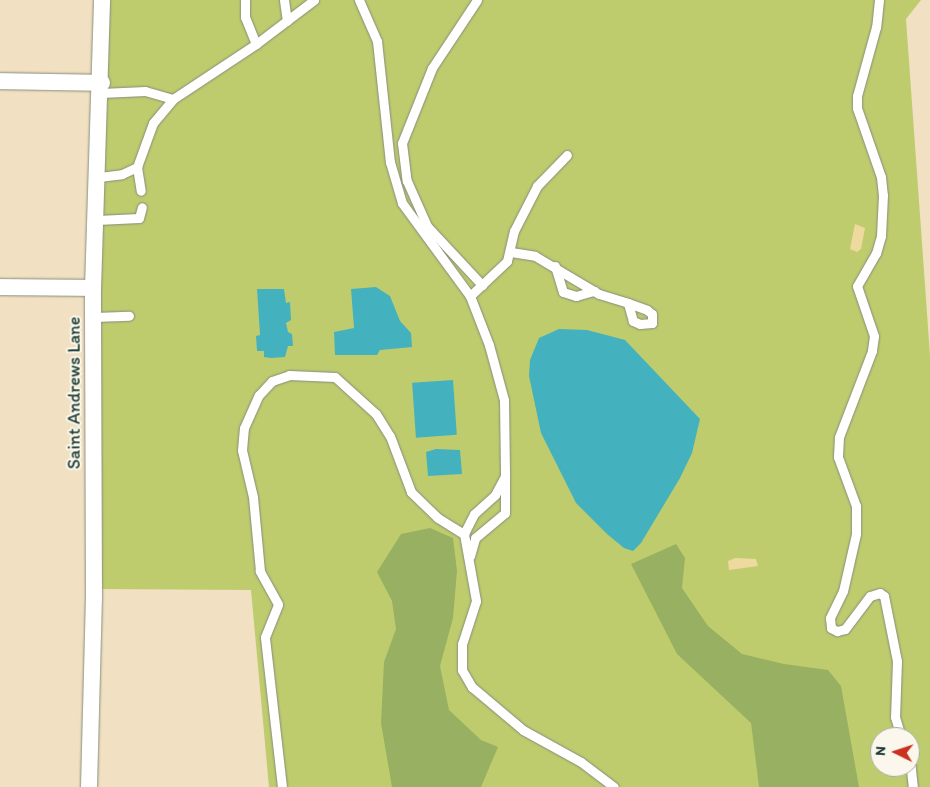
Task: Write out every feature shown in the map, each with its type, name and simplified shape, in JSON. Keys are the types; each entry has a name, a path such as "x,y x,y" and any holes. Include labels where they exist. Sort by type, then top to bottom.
{"street":[{"name":"Saint Andrews Lane","path":"89,787 94,598 94,288 102,88 102,0"},
{"path":"0,81 102,88"},
{"path":"0,287 94,288"}],"lane":[{"path":"245,0 245,18 256,44"},
{"path":"284,0 287,21"},
{"path":"141,191 137,167 153,123 173,99 256,44 314,0"},
{"path":"359,0 377,41 390,162 402,203 470,296 490,345 504,400 505,512 475,538 470,566"},
{"path":"478,0 432,68 402,143 407,181 427,226 482,285"},
{"path":"879,0 876,27 856,96 857,108 881,177 882,195 878,245 857,286 874,336 872,352 839,437 838,457 856,506 856,534 844,591 830,618 831,628 837,631 845,629 870,596 880,593 884,596 897,661 895,717 898,727"},
{"path":"102,88 145,91 173,99"},
{"path":"470,296 507,261 511,252 514,231 537,186 567,155"},
{"path":"99,177 122,174 137,167"},
{"path":"97,220 139,218 142,207"},
{"path":"511,252 535,256 555,266 594,291 628,302"},
{"path":"555,266 563,292 576,296 594,291"},
{"path":"94,317 129,316"},
{"path":"282,787 265,637 278,604 260,571 253,497 242,450 244,428 259,395 272,381 289,375 335,377 376,414 390,436 411,492 438,518 464,534"},
{"path":"505,476 495,495 474,514 464,534 476,601 462,644 462,670 472,687 522,730 581,762 614,787"}],"green space":[{"path":"110,0 921,0 906,19 930,355 930,787 269,787 251,590 99,589 101,290"},
{"path":"430,528 453,538 457,571 453,618 440,666 449,710 481,740 498,747 481,787 392,787 381,723 384,662 396,629 392,601 377,572 401,534"},
{"path":"676,544 685,558 682,588 708,626 742,654 784,664 828,670 841,686 859,787 759,787 751,723 677,654 631,564"}],"sand":[{"path":"855,224 865,228 861,249 857,252 850,249"},
{"path":"735,558 756,559 758,566 729,570 728,561"}],"water":[{"path":"376,287 390,296 400,321 411,333 412,347 380,350 377,355 335,355 334,332 354,328 351,289"},
{"path":"257,289 284,289 286,303 290,302 291,320 286,323 288,332 292,334 293,346 288,346 285,357 264,357 264,351 257,351 256,336 260,335"},
{"path":"559,329 587,330 625,340 700,419 692,453 680,478 641,543 633,551 624,548 607,534 576,503 541,433 529,376 530,360 539,338"},
{"path":"453,380 457,435 416,438 412,383"},
{"path":"436,449 460,450 462,474 428,476 426,452"}]}
